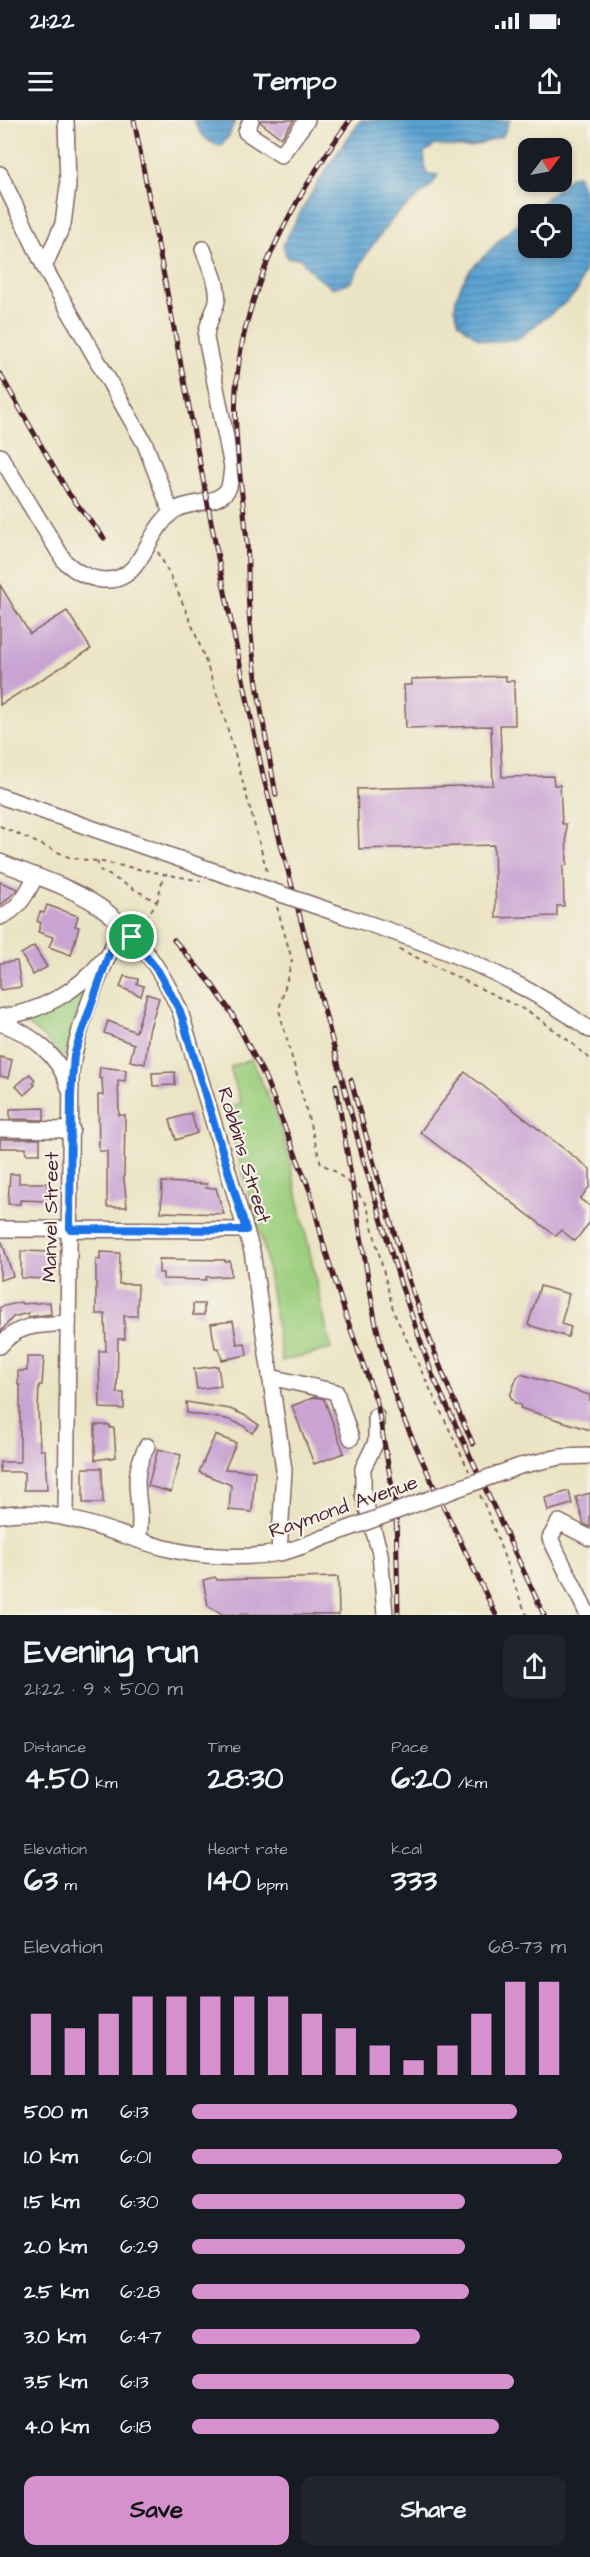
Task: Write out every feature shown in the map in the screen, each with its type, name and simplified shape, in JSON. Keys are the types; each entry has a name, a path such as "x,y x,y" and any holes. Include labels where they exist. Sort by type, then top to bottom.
{"street":[{"path":"44,267 63,224 68,186 66,120"},
{"path":"251,120 246,132 281,155 307,120"},
{"path":"0,174 44,267 145,444 171,513"},
{"path":"0,456 65,562 75,570 96,580 112,579 132,568 171,513 187,505 221,497 229,488 232,466 206,338 206,327 217,299 214,281 202,249"},
{"path":"0,796 206,875 345,916 441,948 495,972 546,1000 590,1030"},
{"name":"Robbins Street","path":"0,862 92,902 127,931 158,971 180,1011 252,1251 284,1470 279,1553"},
{"path":"0,917 10,913 17,906 35,877"},
{"name":"Manvel Street","path":"66,1518 71,1095 74,1055 78,1036 109,954 127,931"},
{"path":"0,1017 29,1011 52,1001 88,977 109,954"},
{"path":"0,1023 24,1034 49,1054 67,1080 71,1095"},
{"path":"0,1130 72,1130"},
{"path":"0,1228 246,1230"},
{"path":"0,1346 8,1336 19,1329 68,1323"},
{"path":"270,1377 336,1392 351,1438"},
{"path":"376,1416 376,1442 363,1468 363,1495 380,1553 385,1615"},
{"path":"138,1540 141,1522 135,1489 138,1470 147,1446"},
{"name":"Raymond Avenue","path":"0,1515 38,1513 66,1518 182,1552 234,1556 279,1553 520,1466 560,1457 590,1456"},
{"path":"588,1615 550,1538 559,1522 590,1538"}],"path":[{"path":"151,540 177,587 200,645 229,735 270,882"},
{"path":"0,826 71,858 164,874 206,875"},
{"path":"97,861 100,870 157,902"},
{"path":"127,931 157,902 164,874"},
{"path":"276,904 292,960 279,1010 321,1164 332,1169 353,1185 367,1206 394,1313 472,1478"},
{"path":"396,948 531,1013 590,1059"},
{"path":"477,1489 497,1532 516,1591 527,1615"}],"green space":[{"path":"82,991 85,994 73,1025 66,1055 63,1057 44,1037 24,1022 55,1009"},
{"path":"251,1059 277,1116 289,1157 331,1349 282,1361 265,1252 225,1109 241,1104 230,1067"}],"water":[{"path":"194,120 235,120 229,136 220,146 210,142 204,136"},
{"path":"361,120 510,120 503,136 469,148 435,145 424,153 426,173 438,175 432,185 394,217 369,250 351,282 333,288 315,276 300,258 287,258 283,245 319,181"},
{"path":"578,175 584,190 587,235 585,269 578,290 569,300 517,339 492,342 479,339 459,323 455,309 456,297 470,270 518,223 518,258 572,258 572,204 540,204 553,192 572,192 572,176"}],"building":[{"path":"261,120 294,120 281,138 260,122"},
{"path":"0,585 30,634 67,611 91,649 0,705"},
{"path":"506,676 506,681 514,681 515,725 500,725 502,777 553,776 554,785 560,785 562,824 566,824 567,865 563,866 564,906 557,906 557,916 496,918 494,845 359,849 357,789 493,785 491,726 406,728 404,685 412,685 411,679"},
{"path":"0,882 18,889 0,906"},
{"path":"47,905 78,916 75,926 79,927 71,955 49,947 53,937 38,932 41,923 37,921 40,912 44,913"},
{"path":"34,946 47,967 33,975 21,954"},
{"path":"17,961 21,987 0,990 0,963"},
{"path":"124,976 138,979 137,984 144,986 141,996 120,987"},
{"path":"147,994 159,998 149,1031 145,1064 130,1061 134,1044 104,1033 108,1021 136,1032"},
{"path":"0,1057 12,1060 8,1078 0,1076"},
{"path":"100,1067 126,1070 125,1081 118,1080 119,1115 125,1115 124,1179 127,1207 107,1207 107,1151 99,1151 98,1095 103,1095 102,1079 99,1078"},
{"path":"175,1072 175,1085 153,1086 152,1073"},
{"path":"465,1072 590,1169 590,1186 580,1199 590,1206 590,1222 575,1241 561,1230 556,1236 420,1132"},
{"path":"30,1074 35,1080 33,1083 35,1085 24,1095 16,1086"},
{"path":"44,1108 44,1120 10,1119 10,1109"},
{"path":"191,1113 197,1133 176,1140 170,1120"},
{"path":"0,1139 40,1139 40,1154 26,1154 26,1148 0,1148"},
{"path":"10,1174 19,1174 19,1183 47,1183 47,1201 20,1200 20,1204 8,1204"},
{"path":"162,1182 207,1184 206,1188 216,1188 224,1214 161,1212"},
{"path":"0,1242 2,1242 13,1276 0,1280"},
{"path":"21,1251 51,1252 51,1279 21,1278"},
{"path":"100,1252 120,1253 119,1284 138,1284 137,1316 124,1316 125,1339 118,1339 117,1393 124,1393 124,1409 100,1408 99,1351 106,1351 105,1314 96,1314 96,1259 100,1260"},
{"path":"159,1259 230,1261 231,1276 206,1277 206,1280 163,1279 163,1273 159,1273"},
{"path":"540,1286 569,1294 561,1324 571,1327 568,1337 528,1325"},
{"path":"21,1302 22,1304 50,1302 51,1314 28,1317 28,1313 13,1317 0,1332 0,1307"},
{"path":"193,1304 204,1304 204,1315 193,1315"},
{"path":"233,1321 237,1344 245,1343 247,1355 222,1360 219,1348 215,1348 211,1324"},
{"path":"27,1357 44,1357 38,1409 40,1450 45,1450 47,1490 24,1490 24,1472 0,1472 0,1462 20,1462 18,1371 27,1371"},
{"path":"218,1366 221,1386 197,1389 194,1369"},
{"path":"521,1374 590,1395 590,1430 520,1408 521,1405 515,1403 510,1396 517,1377"},
{"path":"315,1397 324,1399 344,1453 314,1464 292,1406"},
{"path":"186,1402 230,1409 259,1425 252,1433 241,1424 226,1419 187,1413"},
{"path":"95,1425 110,1425 110,1428 114,1428 116,1457 95,1460"},
{"path":"215,1435 236,1443 225,1469 255,1471 252,1512 229,1510 231,1485 199,1472"},
{"path":"158,1449 181,1455 171,1492 148,1486"},
{"path":"83,1468 102,1468 103,1503 83,1503"},
{"path":"569,1491 572,1504 548,1511 545,1498"},
{"path":"590,1493 590,1527 584,1524 576,1497"},
{"path":"215,1577 217,1580 338,1577 339,1615 222,1614 208,1606 203,1580"}],"railway":[{"path":"134,120 220,568 263,775 362,1155 401,1285 432,1374 544,1615"},
{"path":"276,795 252,646 247,543 236,427 236,388 249,315 274,246 309,181 350,120"},
{"path":"0,374 69,494 104,538"},
{"path":"174,940 211,983 232,1014 264,1075 310,1191 346,1316 377,1403 396,1509 398,1615"},
{"path":"351,1080 376,1172 419,1310 473,1444"},
{"path":"336,1085 375,1320 388,1373 401,1413 496,1615"}],"route":[{"path":"122,926 132,937 158,971 180,1011 246,1230 70,1229 71,1073 78,1036 122,926"}]}
